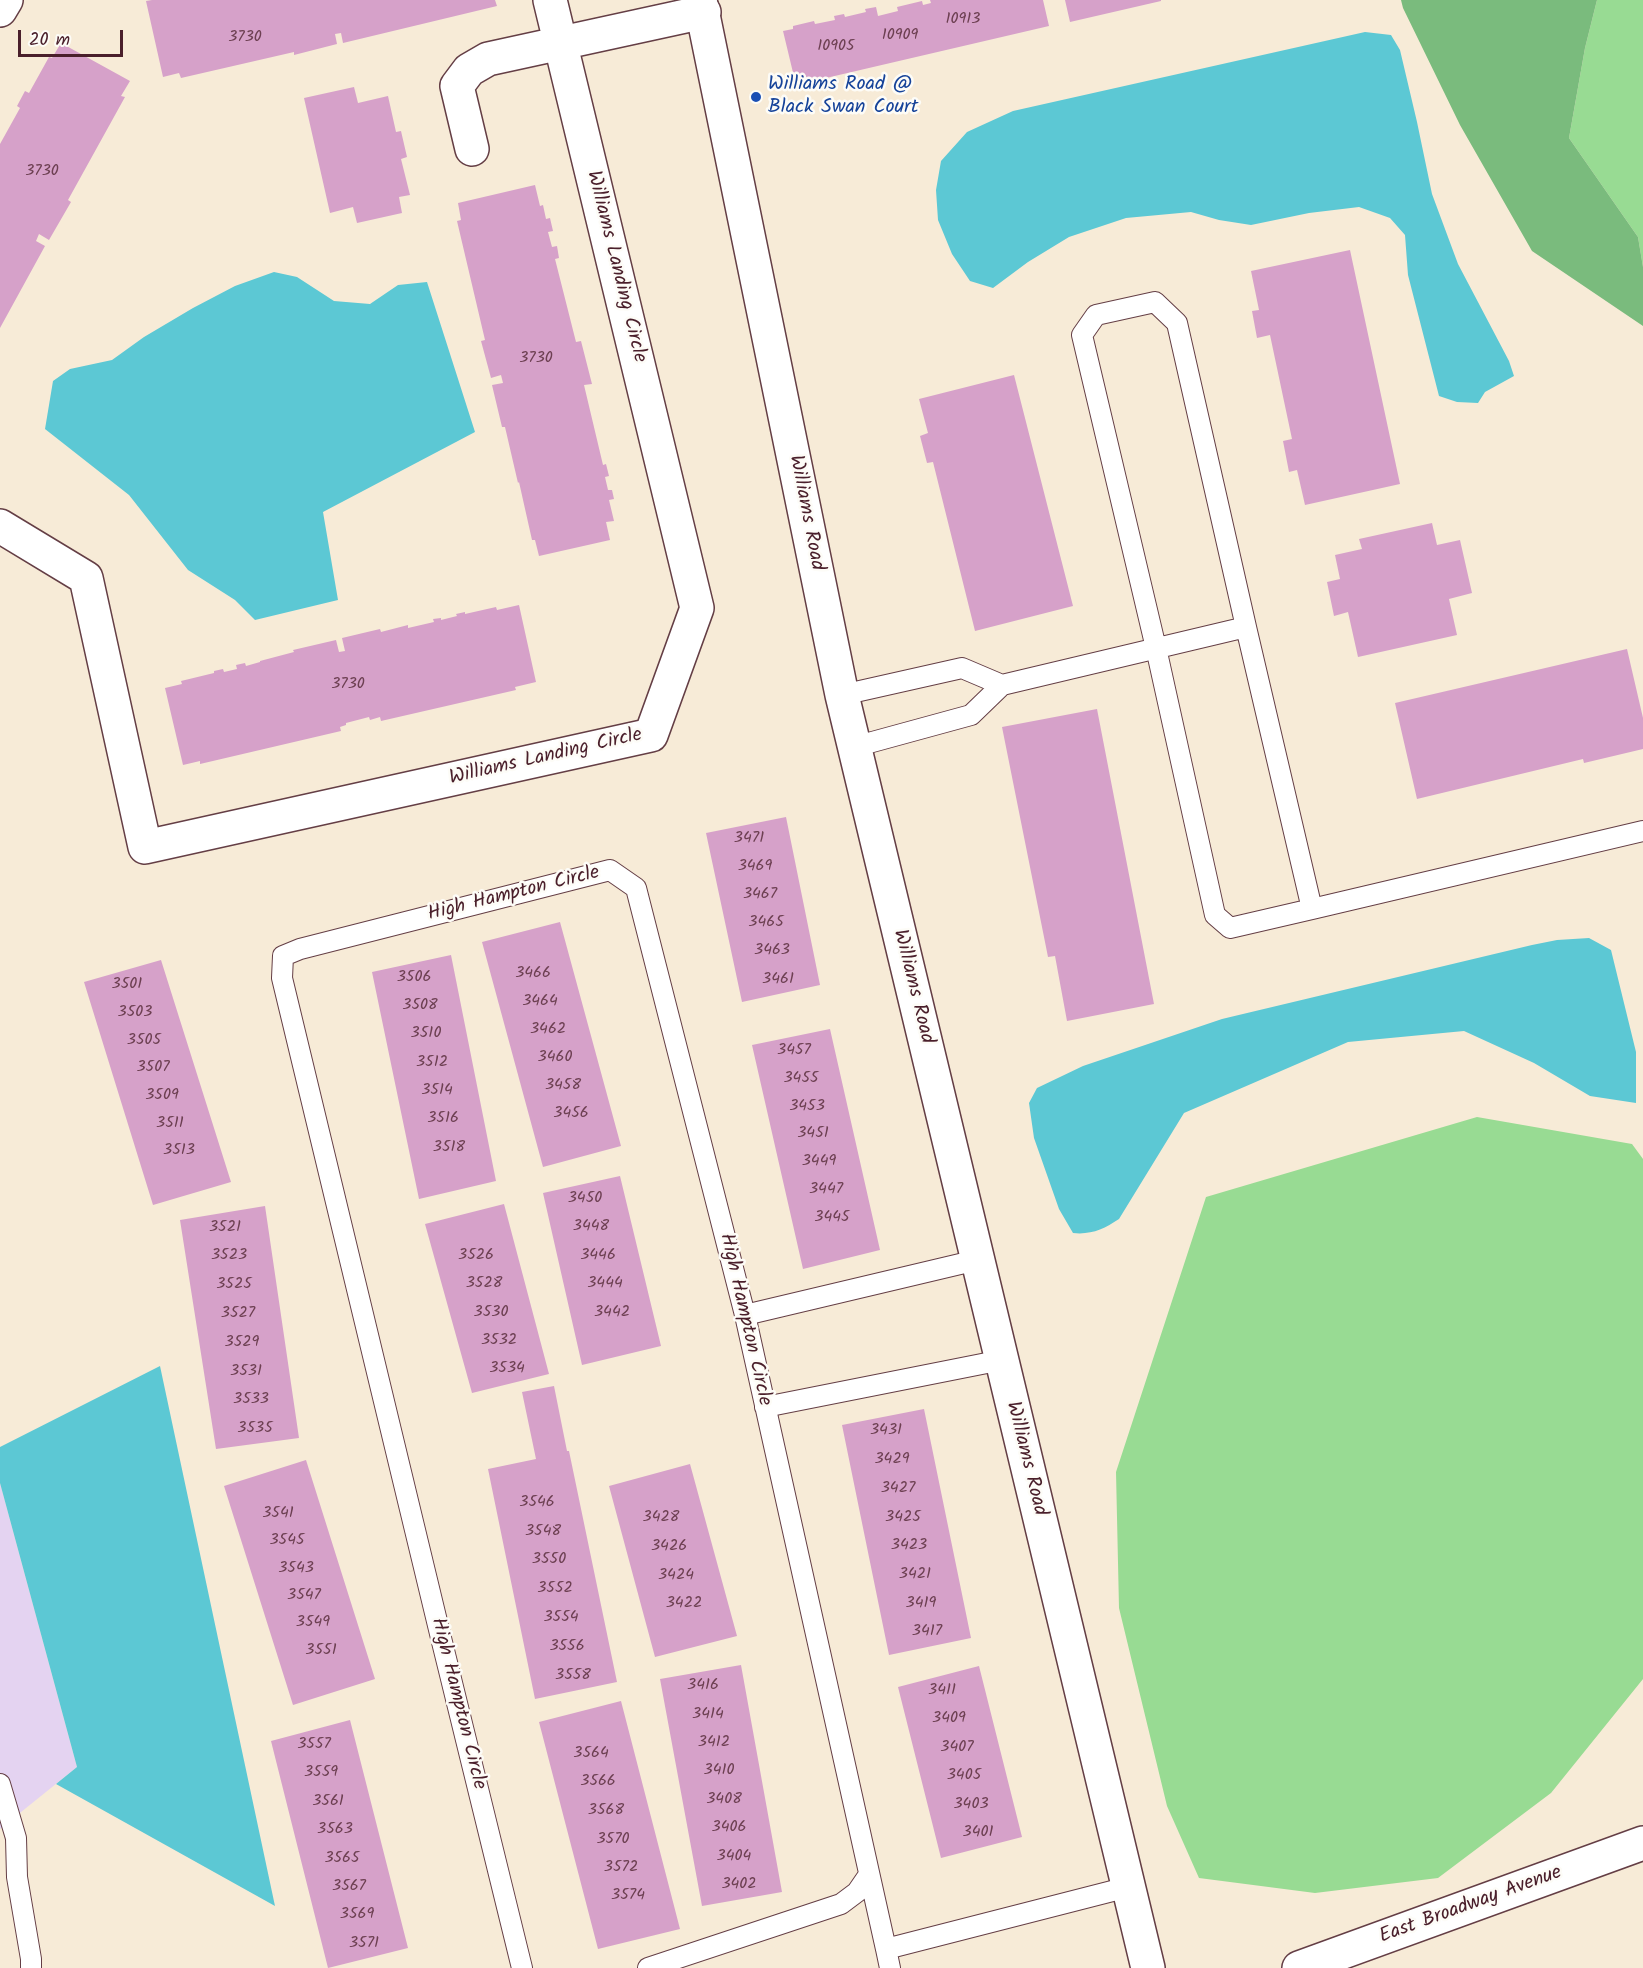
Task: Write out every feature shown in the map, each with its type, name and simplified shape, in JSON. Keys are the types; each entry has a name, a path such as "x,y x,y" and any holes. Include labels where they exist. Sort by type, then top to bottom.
{"street":[{"path":"0,10 6,0"},
{"name":"Williams Landing Circle","path":"0,526 86,578 145,847 651,735 697,608 550,0"},
{"path":"472,149 457,86 469,70 488,59 561,44 702,6"},
{"name":"Williams Road","path":"702,6 842,695 1148,1968"},
{"name":"East Broadway Avenue","path":"1299,1968 1643,1843"}],"lane":[{"path":"1312,909 1177,323 1155,302 1096,315 1082,335 1156,648 1215,915 1230,928 1312,909 1643,831"},
{"path":"854,747 971,715 1002,685 1246,627"},
{"path":"842,695 962,668 1002,685"},
{"name":"High Hampton Circle","path":"522,1968 282,978 283,956 311,946 610,870 636,888 745,1315 886,1962"},
{"path":"745,1315 977,1260"},
{"path":"765,1407 1002,1360"},
{"path":"0,1784 16,1838 17,1877 32,1959 31,1968"},
{"path":"648,1968 841,1904 856,1892 868,1876"},
{"path":"886,1962 1128,1887"}],"shaded area":[{"path":"0,1483 77,1767 0,1829"}],"green space":[{"path":"1401,0 1597,0 1585,48 1569,138 1638,237 1643,267 1643,326 1532,251 1460,125"},
{"path":"1597,0 1643,0 1643,267 1638,237 1569,138 1585,48"},
{"path":"1477,1117 1632,1144 1643,1159 1643,1679 1551,1793 1438,1878 1315,1893 1199,1878 1167,1806 1119,1608 1116,1472 1206,1197"}],"water":[{"path":"1365,32 1391,35 1400,50 1432,194 1458,264 1509,361 1514,376 1485,392 1478,403 1457,402 1439,396 1408,275 1405,235 1390,218 1359,207 1309,213 1251,225 1219,220 1191,212 1126,218 1069,237 1028,262 993,288 970,281 952,254 938,220 936,190 941,161 967,132 1013,111"},
{"path":"274,272 297,277 334,301 370,304 398,285 427,282 475,432 323,512 338,600 255,620 235,600 188,570 129,495 45,429 53,381 70,369 112,360 144,337 193,308 235,286"},
{"path":"1589,938 1611,950 1636,1052 1636,1103 1590,1096 1534,1063 1464,1031 1348,1042 1184,1113 1119,1219 1113,1223 1092,1232 1073,1233 1059,1209 1034,1138 1029,1103 1037,1088 1083,1066 1222,1019 1532,945 1557,940"},
{"path":"160,1366 275,1906 56,1784 77,1767 0,1483 0,1447"}],"building":[{"path":"495,0 497,6 343,43 341,33 335,34 337,44 181,78 179,73 163,77 146,1"},
{"path":"930,0 1043,0 1049,26 796,85 783,31 814,21 815,24 835,20 834,16 844,14 845,17 866,12 865,9 876,7 878,16 898,11 897,7 922,1 923,5 931,3"},
{"path":"1065,0 1161,0 1161,1 1070,22"},
{"path":"61,43 130,81 121,96 125,97 68,200 71,202 49,240 39,234 36,241 45,246 0,328 0,144 20,108 17,106 25,91 29,93 49,57 52,58"},
{"path":"354,87 358,103 388,96 396,132 401,131 407,157 401,159 410,195 399,197 402,213 357,223 353,207 330,213 304,98"},
{"path":"535,185 540,206 543,205 546,219 550,218 553,231 548,232 552,247 557,246 559,258 555,259 576,342 581,341 592,384 584,385 603,465 606,464 609,476 605,477 608,490 612,490 614,499 609,500 614,521 606,522 610,540 539,556 535,540 532,540 505,427 502,427 492,385 503,383 501,375 491,378 481,341 485,340 457,221 461,220 458,203"},
{"path":"1350,250 1400,484 1305,505 1297,470 1289,472 1283,441 1292,439 1270,335 1257,338 1252,311 1259,310 1251,271"},
{"path":"1014,375 1073,606 975,631 933,462 927,463 920,436 928,433 919,399"},
{"path":"1432,523 1437,545 1460,540 1472,593 1449,599 1457,635 1358,657 1348,612 1334,616 1327,582 1340,579 1335,555 1362,549 1359,539"},
{"path":"519,605 536,682 515,687 516,690 381,721 380,717 370,720 369,717 346,723 340,727 341,731 200,764 200,761 183,765 165,688 182,684 181,681 214,673 214,671 223,669 224,672 237,669 236,665 245,663 246,666 294,652 293,650 336,640 339,652 345,651 342,638 380,629 381,632 408,625 408,628 434,622 433,619 441,618 441,620 465,612 465,614 496,607 497,610"},
{"path":"1627,649 1643,718 1643,749 1584,763 1583,759 1417,799 1395,703"},
{"path":"1097,709 1154,1004 1067,1021 1055,956 1048,957 1002,727"},
{"path":"786,817 820,985 742,1002 706,833"},
{"path":"560,922 621,1146 543,1167 482,942"},
{"path":"451,955 496,1181 419,1199 372,972"},
{"path":"161,960 231,1182 153,1205 84,982"},
{"path":"830,1029 880,1250 803,1269 752,1045"},
{"path":"620,1176 661,1346 582,1365 543,1193"},
{"path":"504,1204 549,1374 472,1393 425,1224"},
{"path":"265,1206 299,1438 216,1449 180,1220"},
{"path":"554,1386 617,1682 535,1699 488,1469 536,1459 522,1392"},
{"path":"924,1409 971,1638 889,1655 842,1425"},
{"path":"306,1460 375,1679 293,1705 224,1486"},
{"path":"690,1464 737,1636 655,1657 609,1486"},
{"path":"741,1665 782,1892 702,1906 660,1679"},
{"path":"979,1666 1022,1837 941,1858 898,1687"},
{"path":"621,1701 680,1929 598,1949 539,1722"},
{"path":"350,1720 408,1948 328,1968 271,1741"}],"place":[{"name":"Williams Road @ Black Swan Court","path":"756,97"}]}
